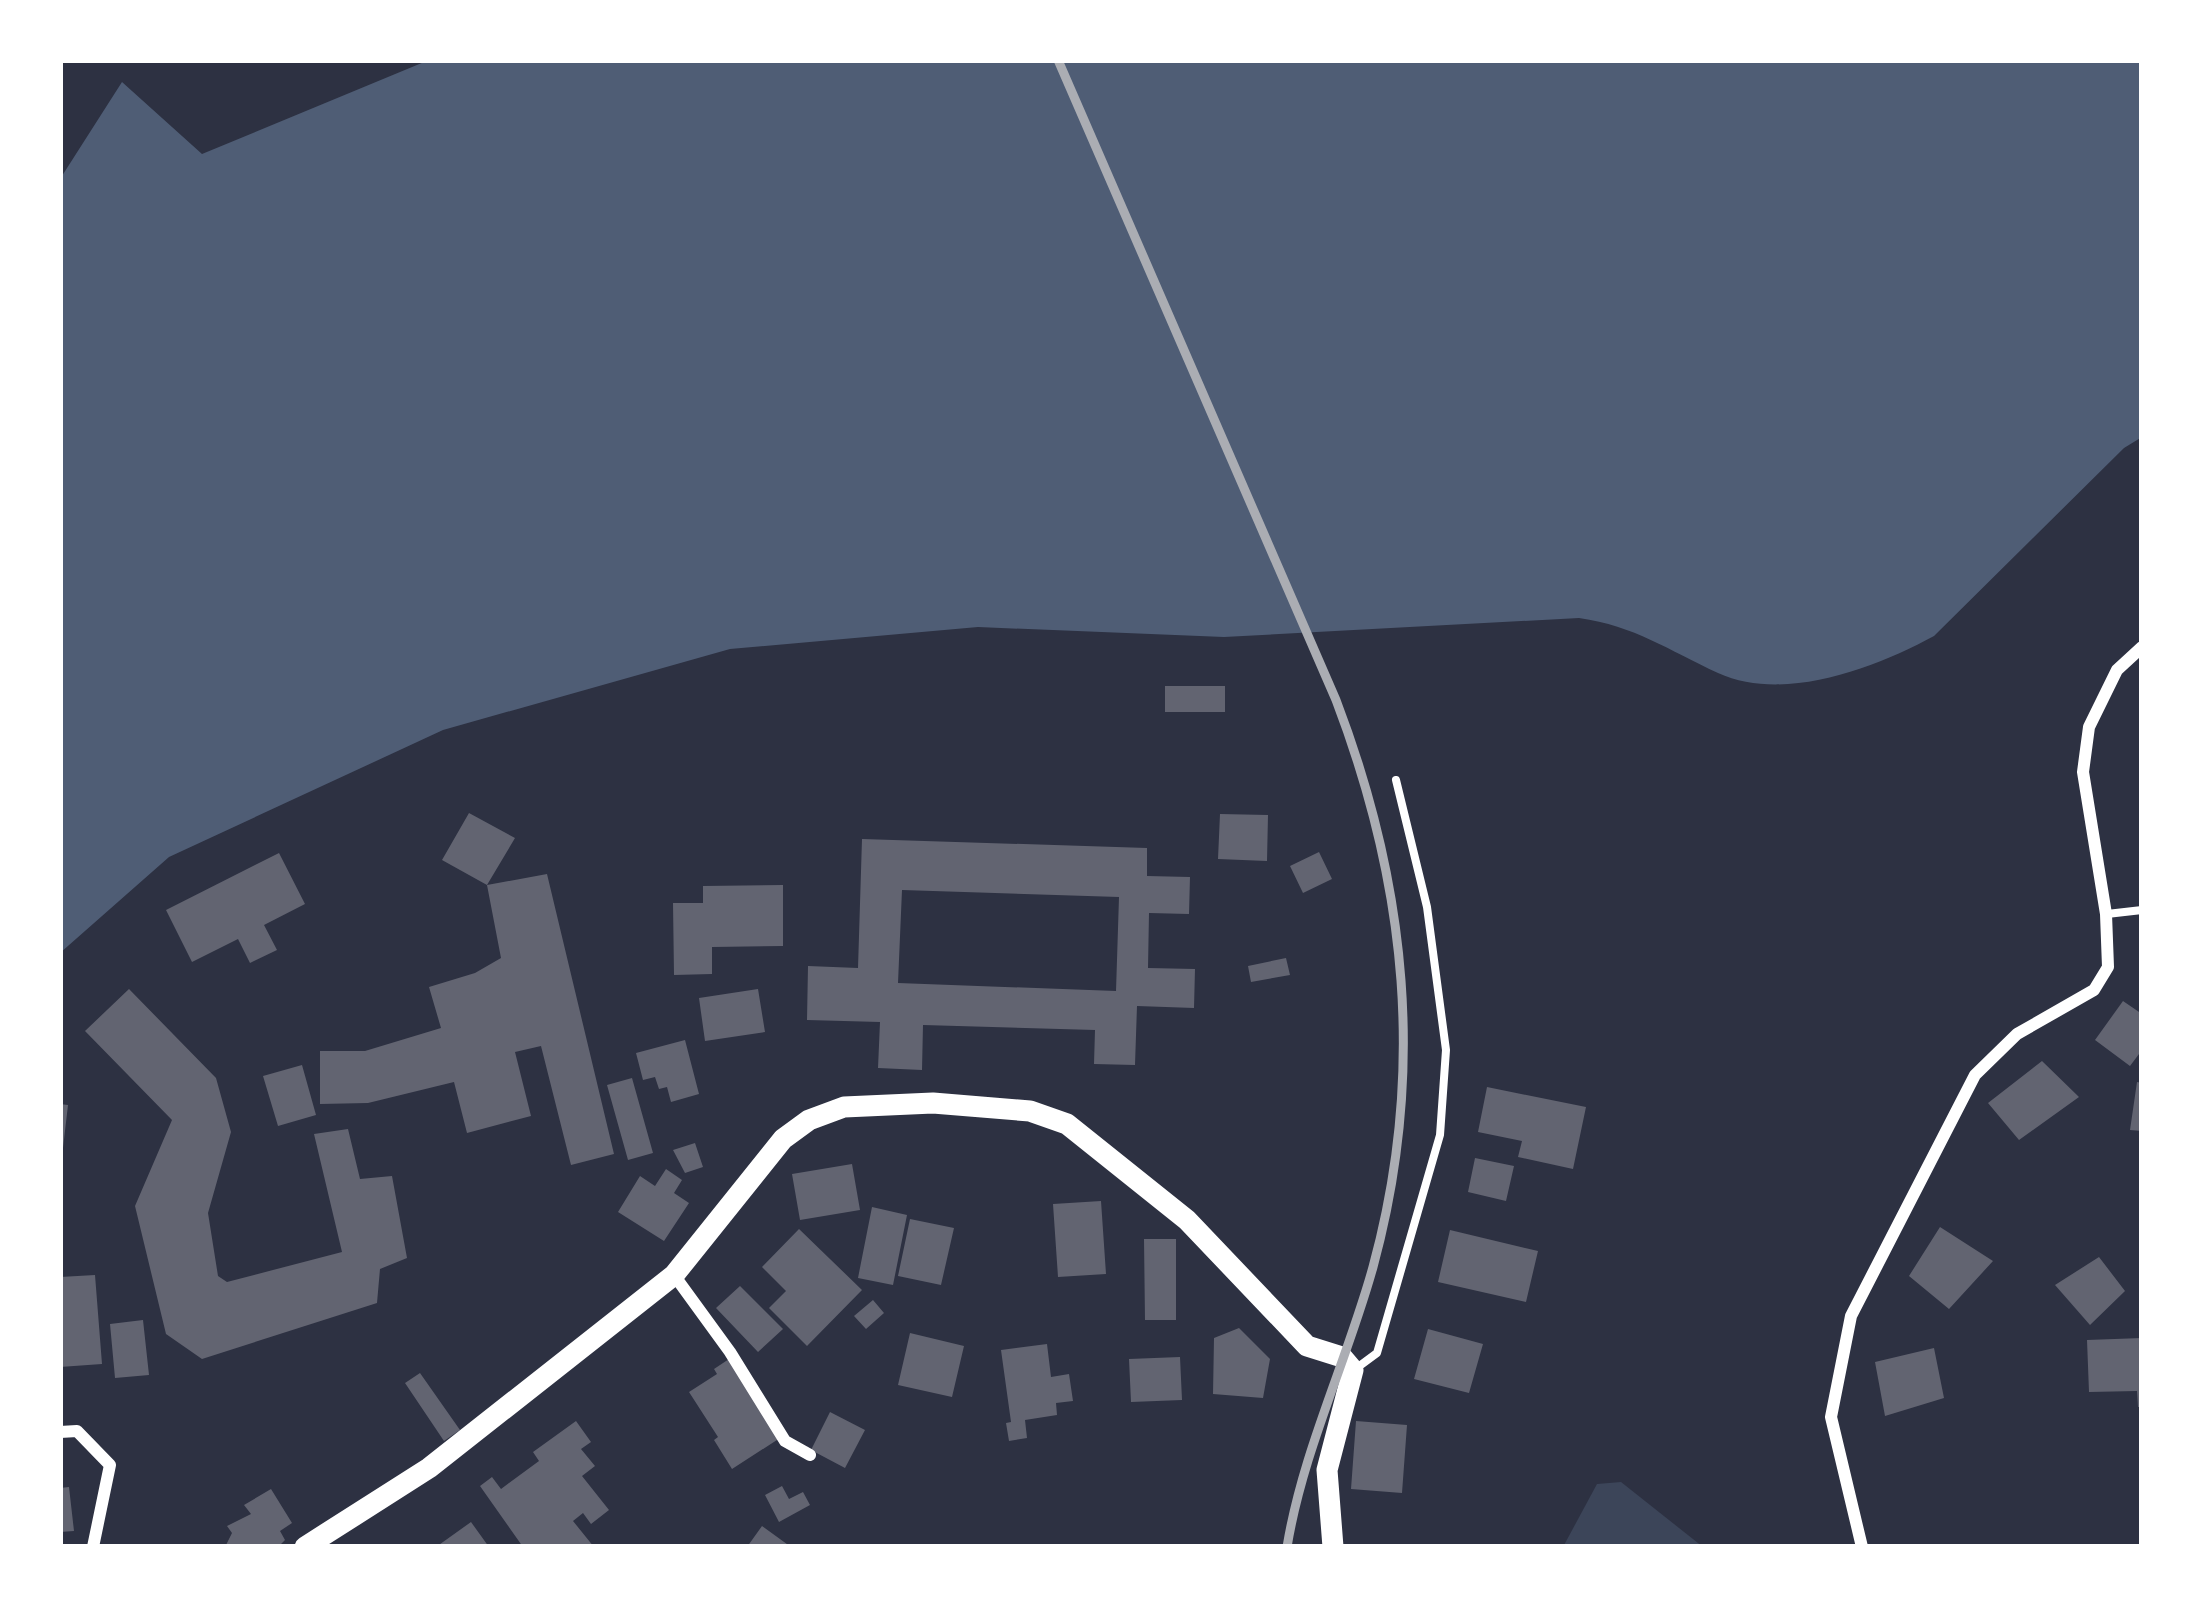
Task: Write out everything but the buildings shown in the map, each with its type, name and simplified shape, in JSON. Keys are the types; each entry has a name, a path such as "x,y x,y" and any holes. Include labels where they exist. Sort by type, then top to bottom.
{"street":[{"path":"1862,1547 1831,1417 1851,1316 1975,1075 2017,1034 2094,990 2108,967 2106,914 2083,772 2089,727 2117,670 2142,647"},
{"path":"305,1547 429,1468 674,1275 783,1139 809,1120 844,1107 933,1103 1030,1111 1067,1124 1187,1220 1307,1346 1342,1357 1353,1370 1328,1470 1333,1547"},
{"path":"674,1275 730,1352 785,1441 810,1455"},
{"path":"60,1432 77,1430 110,1465 92,1547"}],"lane":[{"path":"1353,1370 1377,1353 1440,1136 1446,1049 1427,907 1396,780"},
{"path":"2106,914 2142,910"}],"shaded area":[{"path":"429,60 2142,60 2142,437 2124,448 1934,636 1885,660 1829,678 1800,683 1744,681 1634,633 1579,618 1224,637 978,627 730,649 443,730 169,857 60,953 60,179 122,82 202,154"},
{"path":"1621,1482 1703,1547 1563,1547 1597,1484"}],"railway":[{"path":"1058,60 1336,700 1360,770 1393,910 1403,1051 1390,1195 1373,1267 1314,1441 1287,1547"}]}
